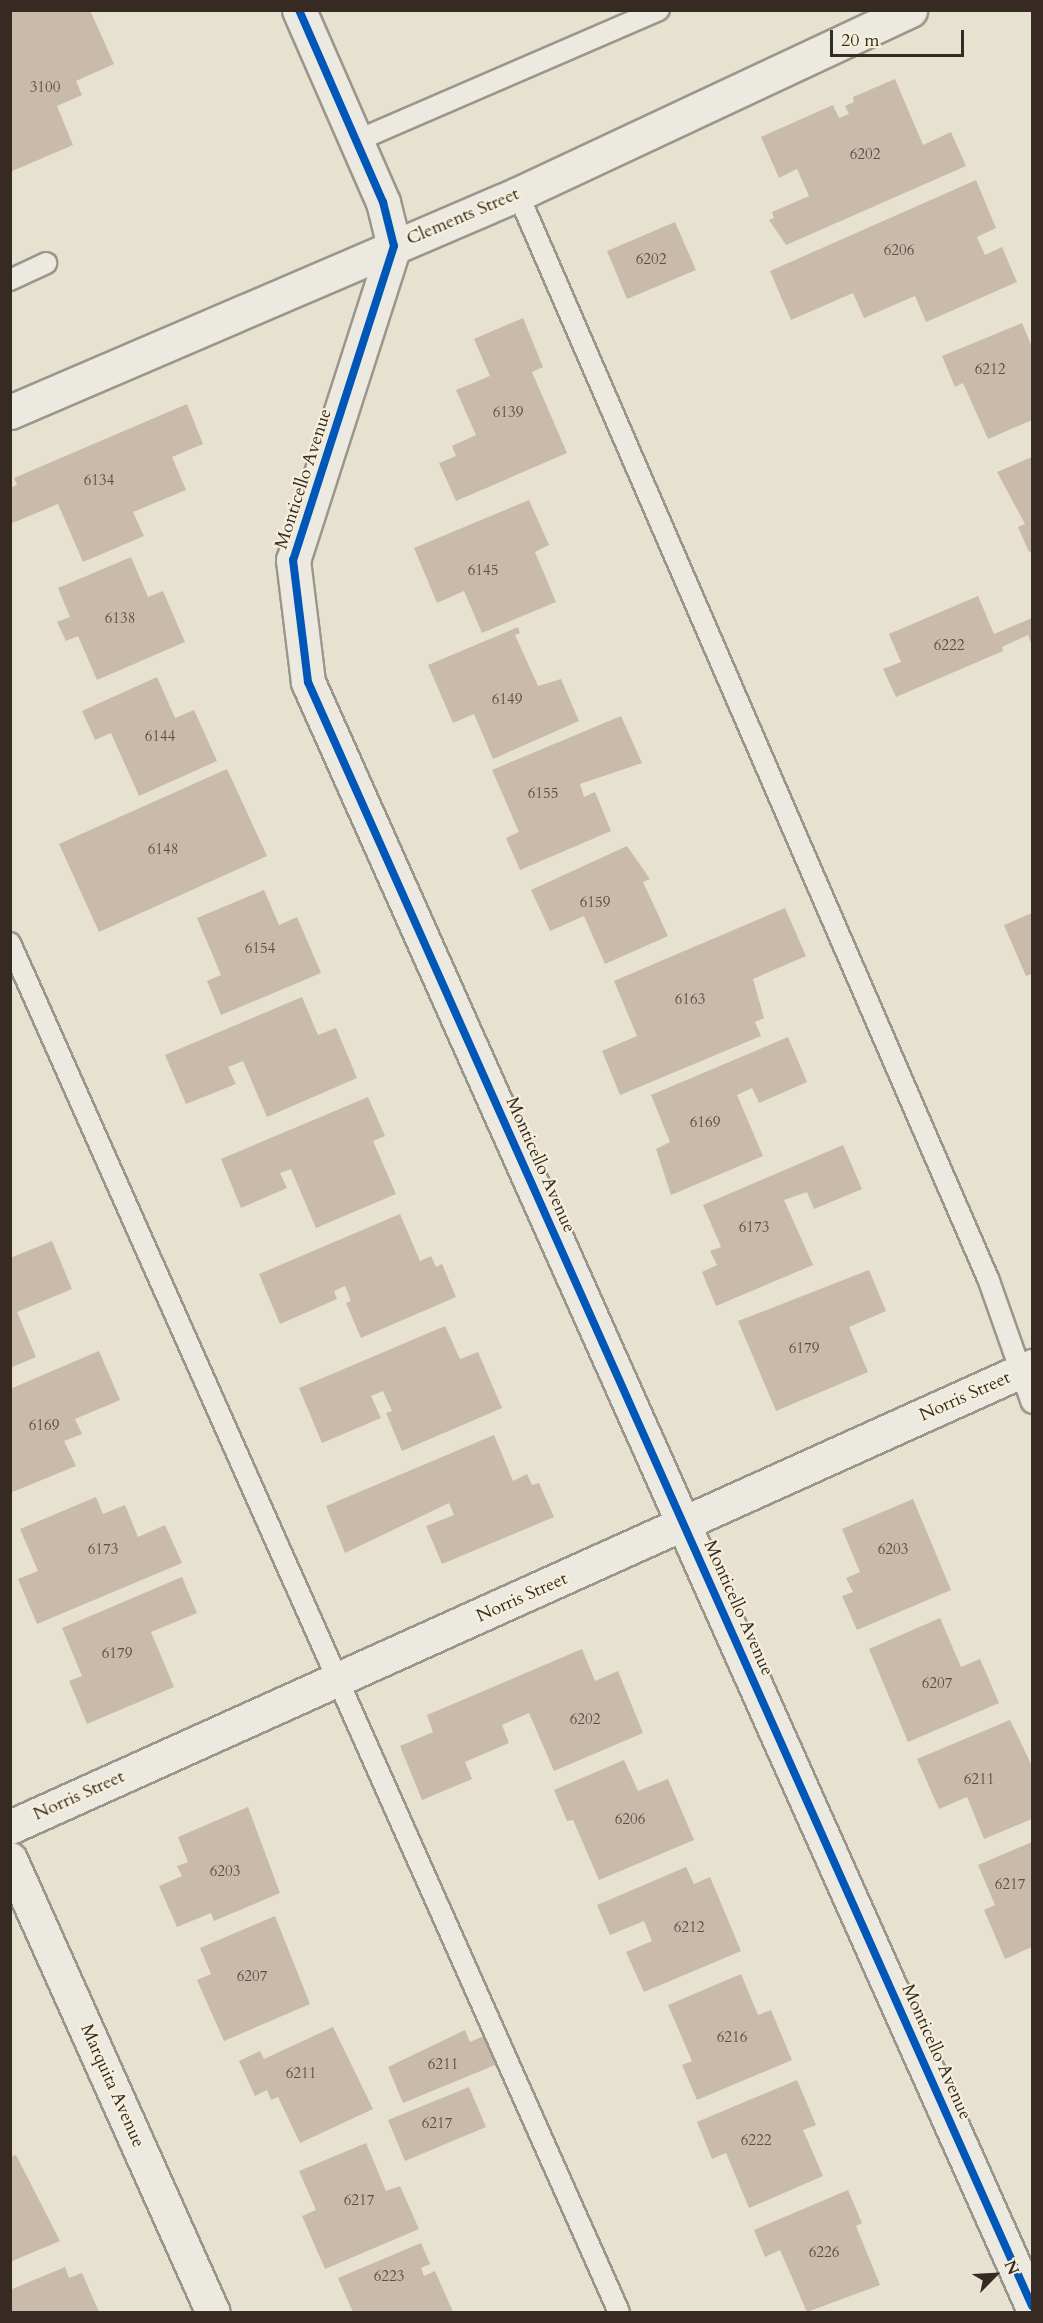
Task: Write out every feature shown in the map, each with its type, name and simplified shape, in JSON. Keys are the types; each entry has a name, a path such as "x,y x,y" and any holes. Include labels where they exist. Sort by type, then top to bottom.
{"street":[{"name":"Clements Street","path":"10,412 518,194 910,10"},
{"path":"302,11 383,202 394,246"},
{"name":"Monticello Avenue","path":"394,246 293,560 308,682 1032,2306"},
{"name":"Norris Street","path":"10,1827 1026,1369"},
{"name":"Marquita Avenue","path":"10,1859 213,2313"}],"lane":[{"path":"356,141 658,10"},
{"path":"518,194 989,1281 1026,1369 1032,1403"},
{"path":"10,280 46,263"},
{"path":"10,943 619,2313"}],"building":[{"path":"10,10 90,10 114,64 76,81 82,95 57,106 73,145 10,172"},
{"path":"895,79 923,145 951,132 966,166 786,245 769,220 774,218 772,212 809,196 797,169 779,178 761,137 833,105 839,118 849,114 845,106 854,102 853,97"},
{"path":"976,180 996,228 977,237 985,255 1002,247 1017,282 926,322 915,296 864,318 853,293 791,320 770,271"},
{"path":"675,222 696,270 627,299 607,251"},
{"path":"523,318 543,367 532,372 567,453 456,501 439,463 456,456 452,446 476,435 456,390 490,376 474,339"},
{"path":"1022,323 1032,347 1032,420 988,439 963,383 955,387 942,356"},
{"path":"187,404 203,444 172,457 186,490 133,512 144,536 83,562 58,504 10,524 10,488 17,485 14,478"},
{"path":"1032,457 1032,551 1029,552 1018,527 1025,524 997,472"},
{"path":"529,500 549,545 535,552 556,602 482,633 464,591 437,603 414,548"},
{"path":"131,557 148,597 163,591 185,642 97,680 78,636 66,641 57,622 70,617 58,588"},
{"path":"978,596 994,634 1032,618 1032,646 1028,635 1002,647 1003,651 896,697 883,669 901,662 889,634"},
{"path":"518,627 520,633 515,635 538,686 561,679 579,721 493,759 474,714 453,723 428,665"},
{"path":"157,677 175,718 194,710 217,761 139,796 111,733 95,740 82,711"},
{"path":"621,716 642,763 580,784 584,797 595,792 611,831 520,870 506,838 519,832 492,770"},
{"path":"227,769 267,856 99,932 59,844"},
{"path":"627,846 650,879 643,882 668,936 605,964 584,916 550,931 531,890"},
{"path":"264,890 279,925 297,917 321,973 221,1015 207,981 221,975 197,918"},
{"path":"785,908 806,956 753,979 764,1018 755,1022 761,1036 620,1095 602,1051 637,1036 614,981"},
{"path":"1032,913 1032,974 1026,976 1004,925"},
{"path":"302,997 318,1035 336,1028 357,1078 267,1117 243,1061 228,1067 236,1084 186,1104 165,1055"},
{"path":"788,1037 807,1082 759,1103 752,1088 737,1095 763,1156 671,1195 656,1149 670,1142 651,1095"},
{"path":"368,1097 385,1136 373,1141 396,1194 316,1228 291,1169 280,1173 287,1188 241,1208 221,1159"},
{"path":"843,1145 862,1189 814,1209 807,1192 784,1200 813,1265 716,1306 702,1272 717,1265 710,1251 721,1247 703,1205"},
{"path":"400,1214 420,1261 431,1256 436,1267 442,1264 456,1297 361,1338 346,1303 351,1301 345,1286 334,1291 337,1299 280,1324 259,1274"},
{"path":"52,1241 72,1289 17,1312 36,1357 10,1368 10,1258"},
{"path":"869,1270 886,1311 849,1327 868,1372 776,1411 738,1321"},
{"path":"445,1326 460,1359 478,1352 502,1408 402,1451 386,1413 392,1411 383,1391 371,1396 381,1418 322,1443 299,1388"},
{"path":"99,1351 120,1400 75,1419 82,1434 64,1441 76,1466 10,1493 10,1389"},
{"path":"494,1435 513,1481 527,1474 532,1485 539,1483 554,1517 442,1564 426,1526 454,1515 449,1503 345,1553 326,1506"},
{"path":"96,1497 103,1514 125,1505 138,1537 165,1525 182,1563 37,1624 18,1579 38,1571 20,1529"},
{"path":"913,1499 951,1590 857,1630 842,1596 853,1592 846,1578 860,1572 842,1529"},
{"path":"182,1577 197,1613 151,1632 174,1687 87,1724 69,1681 82,1676 62,1628"},
{"path":"940,1618 961,1667 980,1659 999,1703 908,1742 869,1649"},
{"path":"582,1649 595,1681 618,1671 643,1733 554,1771 529,1713 502,1725 509,1743 465,1762 472,1779 422,1800 400,1746 433,1732 427,1715"},
{"path":"1010,1720 1032,1766 1032,1819 984,1839 967,1797 939,1809 917,1759"},
{"path":"624,1760 638,1791 668,1779 694,1840 599,1880 573,1820 567,1821 554,1790"},
{"path":"248,1807 280,1893 214,1921 211,1913 177,1927 159,1886 182,1876 177,1866 188,1862 178,1837"},
{"path":"1032,1842 1032,1947 1005,1959 984,1910 995,1905 978,1865"},
{"path":"686,1867 694,1884 710,1877 741,1951 644,1992 626,1952 652,1941 644,1921 610,1935 597,1905"},
{"path":"275,1916 310,2004 224,2041 197,1980 211,1974 200,1948"},
{"path":"741,1974 758,2015 771,2010 792,2060 697,2100 682,2065 692,2061 668,2005"},
{"path":"333,2027 373,2109 300,2143 278,2097 271,2100 267,2090 255,2096 239,2061 260,2051 264,2059"},
{"path":"465,2030 470,2042 488,2034 500,2063 403,2103 388,2067"},
{"path":"797,2080 816,2125 803,2130 823,2176 749,2208 726,2153 712,2159 697,2122"},
{"path":"469,2087 486,2127 405,2161 388,2120"},
{"path":"366,2143 386,2191 400,2186 419,2229 325,2269 302,2216 316,2210 299,2171"},
{"path":"16,2155 60,2241 10,2262 10,2157"},
{"path":"848,2190 862,2223 856,2226 880,2285 807,2312 780,2250 765,2257 754,2230"},
{"path":"421,2243 430,2264 421,2268 424,2276 435,2271 453,2312 353,2312 338,2278"},
{"path":"65,2267 69,2278 82,2273 99,2312 10,2312 10,2290"}],"cycle path":[{"path":"299,10 383,202 394,246 293,560 308,682 1032,2306"}]}
